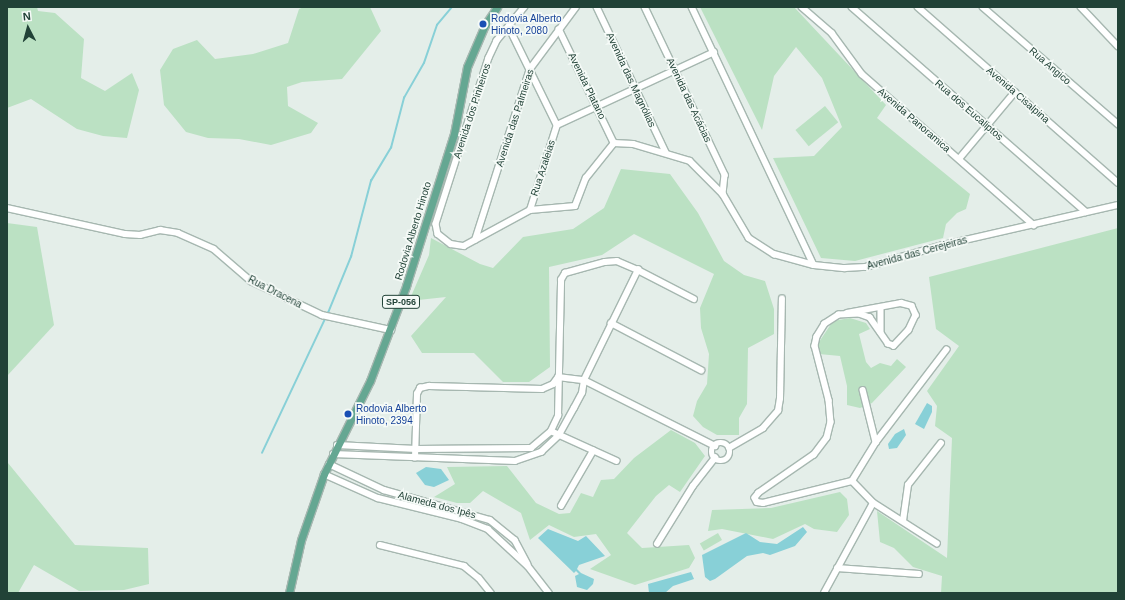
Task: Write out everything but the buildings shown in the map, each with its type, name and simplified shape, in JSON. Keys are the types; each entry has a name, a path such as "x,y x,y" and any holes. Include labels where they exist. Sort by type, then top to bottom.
{"main road":[{"name":"Rodovia Alberto Hinoto","path":"289,593 304,529 324,474 370,381 391,330 454,134 466,67 485,25 497,7"}],"street":[{"name":"Avenida dos Pinheiros","path":"475,240 464,246 451,244 438,234 436,224 489,58 498,41 525,7"},
{"name":"Avenida das Palmeiras","path":"475,240 530,69 576,7"},
{"name":"Avenida das Magnólias","path":"597,7 666,152"},
{"name":"Avenida das Acácias","path":"645,7 725,175 723,194"},
{"path":"692,7 814,265"},
{"name":"Avenida Panoramica","path":"802,7 832,33 862,74 1034,225"},
{"name":"Rua dos Eucaliptos","path":"852,7 1086,212"},
{"path":"858,12 862,7"},
{"name":"Avenida Cisalpina","path":"918,7 1118,183"},
{"name":"Rua Angico","path":"983,7 1118,124"},
{"path":"1081,7 1118,46"},
{"path":"509,27 557,125 714,52"},
{"name":"Avenida Platano","path":"559,29 614,144"},
{"path":"959,160 1015,92"},
{"name":"Rua Azaleias","path":"530,210 557,125"},
{"path":"475,240 530,210 575,206 586,178 614,144"},
{"name":"Avenida das Cerejeiras","path":"614,144 633,144 666,152 690,161 723,194 749,238 787,259 814,265 844,268 866,267 943,245 1118,205"},
{"name":"Rua Dracena","path":"7,208 125,234 140,234 160,230 178,233 214,249 251,281 330,319 391,330"},
{"path":"337,446 416,449 514,450 531,448 551,431 558,416 558,377 563,276 569,271 612,261 638,270 694,299"},
{"path":"333,454 515,461 541,452 559,435 582,393 584,380 638,270"},
{"path":"729,448 763,428 778,411 780,399 782,299"},
{"path":"847,313 859,314 870,318 888,344 896,346 909,330 916,315 912,306 906,304 847,313 827,323 815,341 816,352 831,413 827,438 814,455 759,493 756,501 763,503 852,481 876,442 946,350"},
{"path":"881,307 881,332"},
{"path":"611,323 701,370"},
{"path":"558,377 584,380 715,446"},
{"path":"416,458 417,394 420,388 429,386 542,389 553,384 558,377"},
{"path":"863,390 876,442"},
{"path":"551,431 617,462"},
{"path":"715,458 712,452 715,446 721,443 729,448"},
{"path":"903,521 908,485 941,443"},
{"path":"378,448 378,456"},
{"path":"392,448 392,457"},
{"path":"715,458 725,460 729,456 729,448"},
{"path":"561,506 572,491 593,451"},
{"path":"657,544 693,486 715,458"},
{"name":"Alameda dos Ipês","path":"329,464 384,490 490,520 515,540 524,554 528,566"},
{"name":"Alameda dos Ipês","path":"324,474 381,499 476,523 498,536 528,566 549,593"},
{"path":"852,481 873,503 937,544"},
{"path":"360,491 365,482"},
{"path":"381,499 384,490"},
{"path":"824,593 873,503"},
{"path":"380,545 464,566 479,578 491,593"},
{"path":"837,568 919,574"}],"green space":[{"path":"7,7 37,7 38,11 55,13 84,39 81,78 105,91 132,73 139,90 127,138 103,136 77,129 31,99 7,108"},
{"path":"304,7 370,7 381,31 342,79 302,82 287,87 288,106 318,123 311,133 271,145 239,139 208,138 186,132 164,105 160,70 173,49 197,40 215,59 253,54 288,43 299,9"},
{"path":"700,7 794,7 886,105 877,118 970,194 966,209 957,213 946,224 943,238 855,261 821,258 773,158 814,156 842,127 822,78 796,47 774,76 762,130"},
{"path":"825,106 838,122 809,146 795,130"},
{"path":"621,169 670,174 698,213 724,261 744,275 765,281 774,309 774,334 748,348 747,404 739,418 739,435 717,435 703,427 693,416 697,401 707,384 709,354 701,328 700,308 714,274 634,234 602,255 549,267 550,367 529,382 503,382 474,353 422,353 411,336 446,297 409,301 429,255 431,238 480,264 493,268 523,237 573,229 604,208"},
{"path":"7,223 37,227 54,325 7,376"},
{"path":"1118,228 1118,593 941,593 942,576 913,567 894,548 880,542 877,511 947,558 952,438 935,426 937,406 927,391 959,346 936,329 929,277"},
{"path":"850,318 866,323 870,329 859,334 866,362 871,368 880,363 891,366 897,359 906,367 872,403 860,408 847,405 847,386 840,356 819,354 819,342 833,321"},
{"path":"671,430 695,443 705,456 680,492 669,485 656,496 627,533 642,548 689,545 695,558 689,568 635,585 590,569 611,555 596,534 574,537 549,525 530,540 521,513 483,491 470,503 457,503 434,497 455,484 447,467 507,466 536,503 559,514 570,513 581,493 593,497 601,480 614,479 634,458"},
{"path":"7,438 8,463 75,545 148,548 149,584 124,590 79,591 34,565 18,593 7,593"},
{"path":"840,492 847,499 849,515 837,532 814,529 805,524 773,539 722,529 708,531 712,510 771,508"},
{"path":"718,533 722,540 704,550 700,544"}],"water":[{"path":"927,403 932,406 932,412 924,429 915,424"},
{"path":"904,429 906,435 897,448 889,449 888,444 895,434"},
{"path":"426,467 441,469 449,480 434,487 425,485 416,473"},
{"path":"803,527 807,532 795,546 770,555 763,553 747,556 715,579 710,581 705,577 702,555 746,533 760,542 777,544"},
{"path":"548,529 578,541 586,536 605,556 579,565 577,569 581,573 594,579 593,584 587,590 577,587 575,576 579,574 576,571 574,573 538,538"},
{"path":"691,572 694,579 673,586 665,593 649,593 648,584"}],"waterway":[{"path":"262,453 328,313 351,257 371,181 391,148 404,98 424,63 437,25 452,7"}],"place":[{"name":"Rodovia Alberto Hinoto, 2080","path":"483,24"},
{"name":"Rodovia Alberto Hinoto, 2394","path":"348,414"}]}
